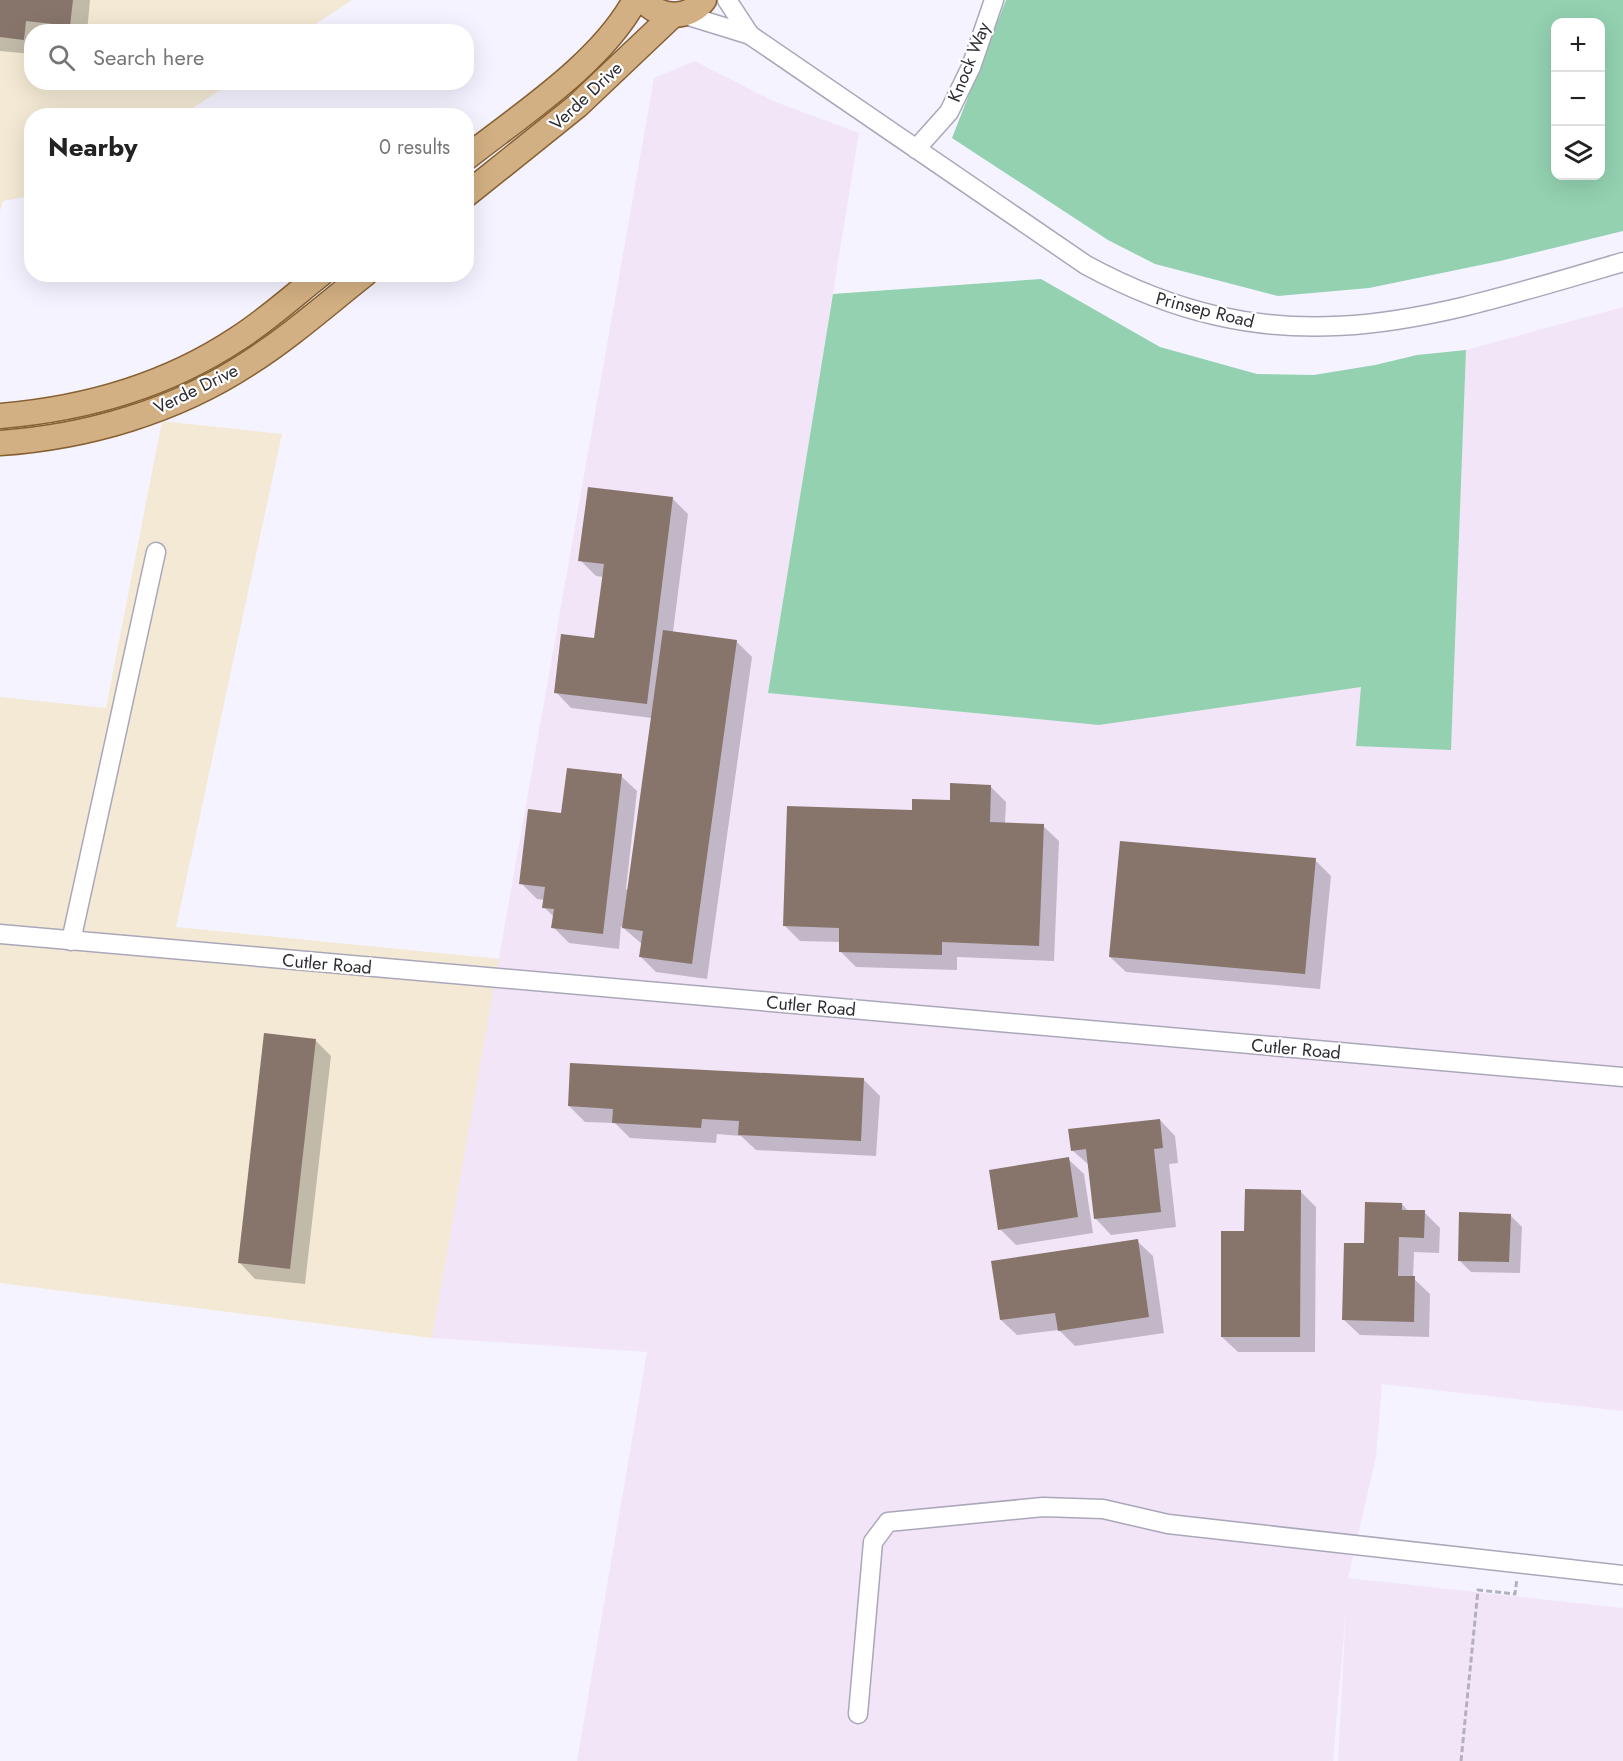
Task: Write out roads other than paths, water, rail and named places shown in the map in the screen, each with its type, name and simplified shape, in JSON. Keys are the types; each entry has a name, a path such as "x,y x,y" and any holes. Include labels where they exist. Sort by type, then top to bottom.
{"main road":[{"name":"Verde Drive","path":"474,152 574,71 615,29 635,0"},
{"path":"643,0 653,9 678,15"},
{"name":"Verde Drive","path":"474,189 511,162 577,106 678,15 692,10 704,0"},
{"name":"Verde Drive","path":"0,416 91,402 180,371 238,339 311,282"},
{"name":"Verde Drive","path":"0,443 78,434 159,410 248,364 355,282"}],"street":[{"name":"Prinsep Road","path":"727,0 750,34"},
{"name":"Knock Way","path":"916,149 949,112 971,68 994,0"},
{"name":"Prinsep Road","path":"678,15 750,34 1059,247 1105,275 1175,305 1237,320 1300,327 1390,323 1449,311 1623,262"},
{"path":"71,941 156,552"},
{"name":"Cutler Road","path":"0,934 1623,1077"},
{"path":"858,1714 873,1542 888,1522 1043,1507 1103,1509 1168,1524 1623,1575"}]}
